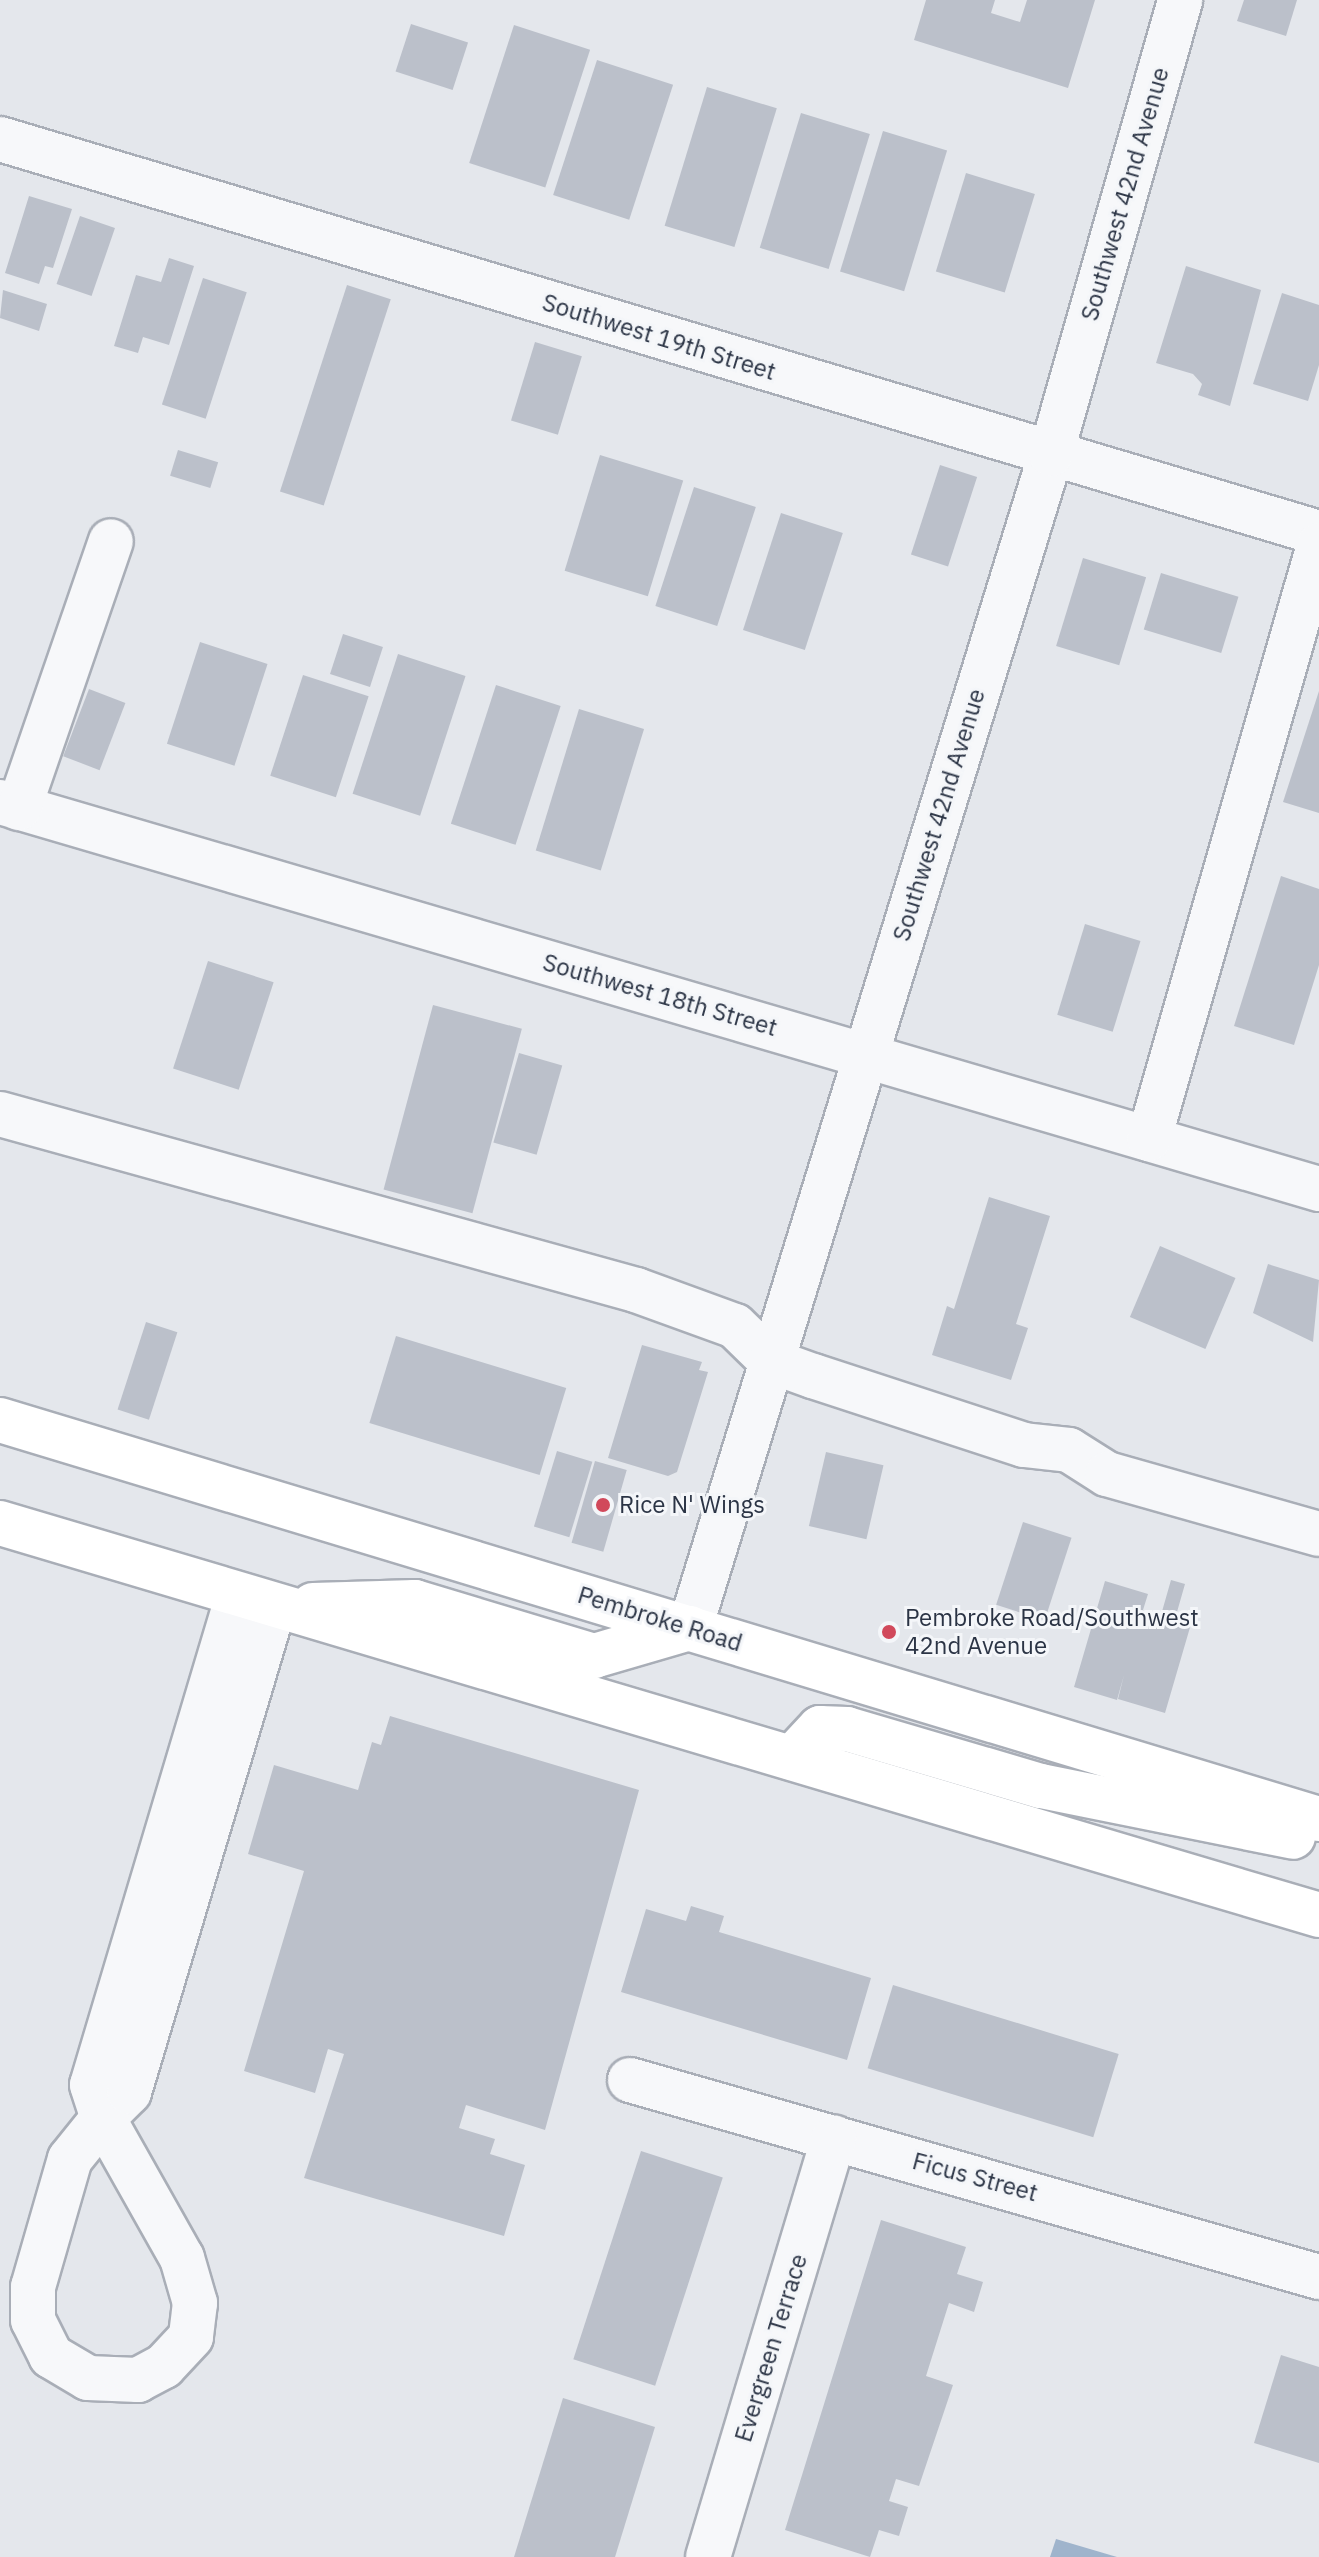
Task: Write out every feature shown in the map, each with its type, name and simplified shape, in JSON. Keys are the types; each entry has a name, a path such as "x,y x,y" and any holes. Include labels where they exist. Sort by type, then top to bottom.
{"main road":[{"name":"Pembroke Road","path":"0,1420 1319,1819"},
{"path":"0,1523 1319,1915"},
{"path":"256,1601 415,1602 594,1656 690,1628"},
{"path":"792,1758 820,1728 847,1729 1041,1786 1319,1841"}],"street":[{"name":"Southwest 42nd Avenue","path":"690,1628 1051,454 1180,0"},
{"name":"Southwest 19th Street","path":"0,139 1319,533"},
{"path":"9,805 111,541"},
{"path":"1149,1139 1319,545"},
{"name":"Southwest 18th Street","path":"9,805 1319,1189"},
{"path":"0,1114 636,1290 735,1326 771,1361 1024,1445 1069,1450 1107,1474 1319,1534"},
{"path":"103,2118 182,2258 195,2303 191,2337 164,2366 138,2380 88,2378 51,2356 33,2320 33,2287 70,2159 103,2118 129,2092 131,2018 256,1601"},
{"name":"Ficus Street","path":"630,2080 1319,2277"},
{"name":"Evergreen Terrace","path":"708,2557 834,2138"}],"water":[{"path":"1056,2539 1117,2557 1050,2557"}],"building":[{"path":"926,0 995,0 991,13 1020,22 1027,0 1095,0 1068,88 914,40"},
{"path":"1244,0 1297,0 1286,36 1237,21"},
{"path":"411,24 468,43 453,90 396,72"},
{"path":"514,25 590,50 545,188 469,163"},
{"path":"597,60 673,85 629,220 553,195"},
{"path":"707,87 777,108 734,247 665,226"},
{"path":"801,113 870,134 829,269 760,248"},
{"path":"883,131 947,151 904,291 840,272"},
{"path":"966,173 1035,194 1005,293 936,271"},
{"path":"29,196 72,209 53,268 45,266 39,284 5,273"},
{"path":"80,216 115,228 92,296 57,284"},
{"path":"169,258 194,266 169,345 143,337 138,353 114,346 136,275 161,282"},
{"path":"1186,266 1261,290 1230,406 1198,395 1202,384 1193,374 1156,363"},
{"path":"203,278 247,292 206,419 162,404"},
{"path":"347,285 391,299 324,506 280,491"},
{"path":"3,290 47,304 39,331 0,318"},
{"path":"1282,293 1319,305 1319,365 1308,401 1253,384"},
{"path":"535,342 582,356 558,435 511,420"},
{"path":"178,450 218,462 210,488 170,476"},
{"path":"600,455 683,480 648,596 565,571"},
{"path":"940,465 977,477 948,566 911,554"},
{"path":"694,487 756,507 717,626 655,606"},
{"path":"781,513 843,533 805,650 743,630"},
{"path":"1083,558 1146,577 1119,665 1056,646"},
{"path":"1161,573 1238,597 1221,653 1144,629"},
{"path":"343,634 383,647 370,687 330,674"},
{"path":"200,642 268,664 234,766 167,744"},
{"path":"398,654 466,676 420,816 353,794"},
{"path":"303,675 369,696 336,797 270,776"},
{"path":"496,685 561,706 516,845 451,824"},
{"path":"89,689 125,703 100,770 63,756"},
{"path":"1319,691 1319,813 1283,802"},
{"path":"579,709 644,729 601,870 536,851"},
{"path":"1281,876 1319,889 1319,965 1294,1045 1234,1026"},
{"path":"1085,924 1140,941 1113,1032 1057,1015"},
{"path":"208,961 274,982 239,1090 173,1068"},
{"path":"433,1005 522,1029 472,1213 384,1189"},
{"path":"519,1053 562,1065 537,1155 493,1142"},
{"path":"989,1197 1050,1216 1016,1324 1028,1328 1011,1380 932,1355 947,1306 954,1309"},
{"path":"1160,1246 1235,1278 1205,1349 1130,1317"},
{"path":"1268,1264 1319,1280 1313,1342 1253,1313"},
{"path":"146,1322 177,1332 149,1420 118,1409"},
{"path":"396,1336 566,1388 540,1475 369,1423"},
{"path":"642,1345 702,1362 699,1370 708,1372 677,1472 668,1476 608,1458"},
{"path":"557,1451 592,1462 569,1537 534,1527"},
{"path":"826,1452 883,1465 866,1539 809,1526"},
{"path":"595,1461 627,1470 603,1552 572,1543"},
{"path":"1023,1522 1072,1538 1045,1621 996,1605"},
{"path":"1171,1580 1185,1584 1175,1619 1191,1624 1165,1713 1118,1699 1124,1675 1117,1700 1074,1687 1105,1581 1148,1594 1143,1610 1161,1615"},
{"path":"390,1716 639,1790 545,2130 466,2105 459,2128 495,2139 490,2154 525,2165 504,2236 304,2178 344,2054 328,2049 315,2093 244,2071 304,1871 248,1854 274,1765 358,1790 372,1742 381,1745"},
{"path":"691,1906 724,1916 719,1932 871,1978 847,2060 621,1992 646,1909 686,1921"},
{"path":"893,1985 1119,2054 1093,2137 868,2068"},
{"path":"641,2151 723,2178 655,2386 573,2359"},
{"path":"881,2220 966,2247 957,2274 983,2282 974,2312 949,2303 926,2376 953,2385 919,2486 896,2479 889,2501 908,2507 899,2536 879,2530 870,2557 785,2530"},
{"path":"1281,2355 1319,2367 1319,2463 1254,2443"},
{"path":"563,2398 655,2427 615,2557 514,2557"}],"place":[{"name":"Rice N' Wings","path":"603,1505"},
{"name":"Pembroke Road/Southwest 42nd Avenue","path":"889,1632"}]}
